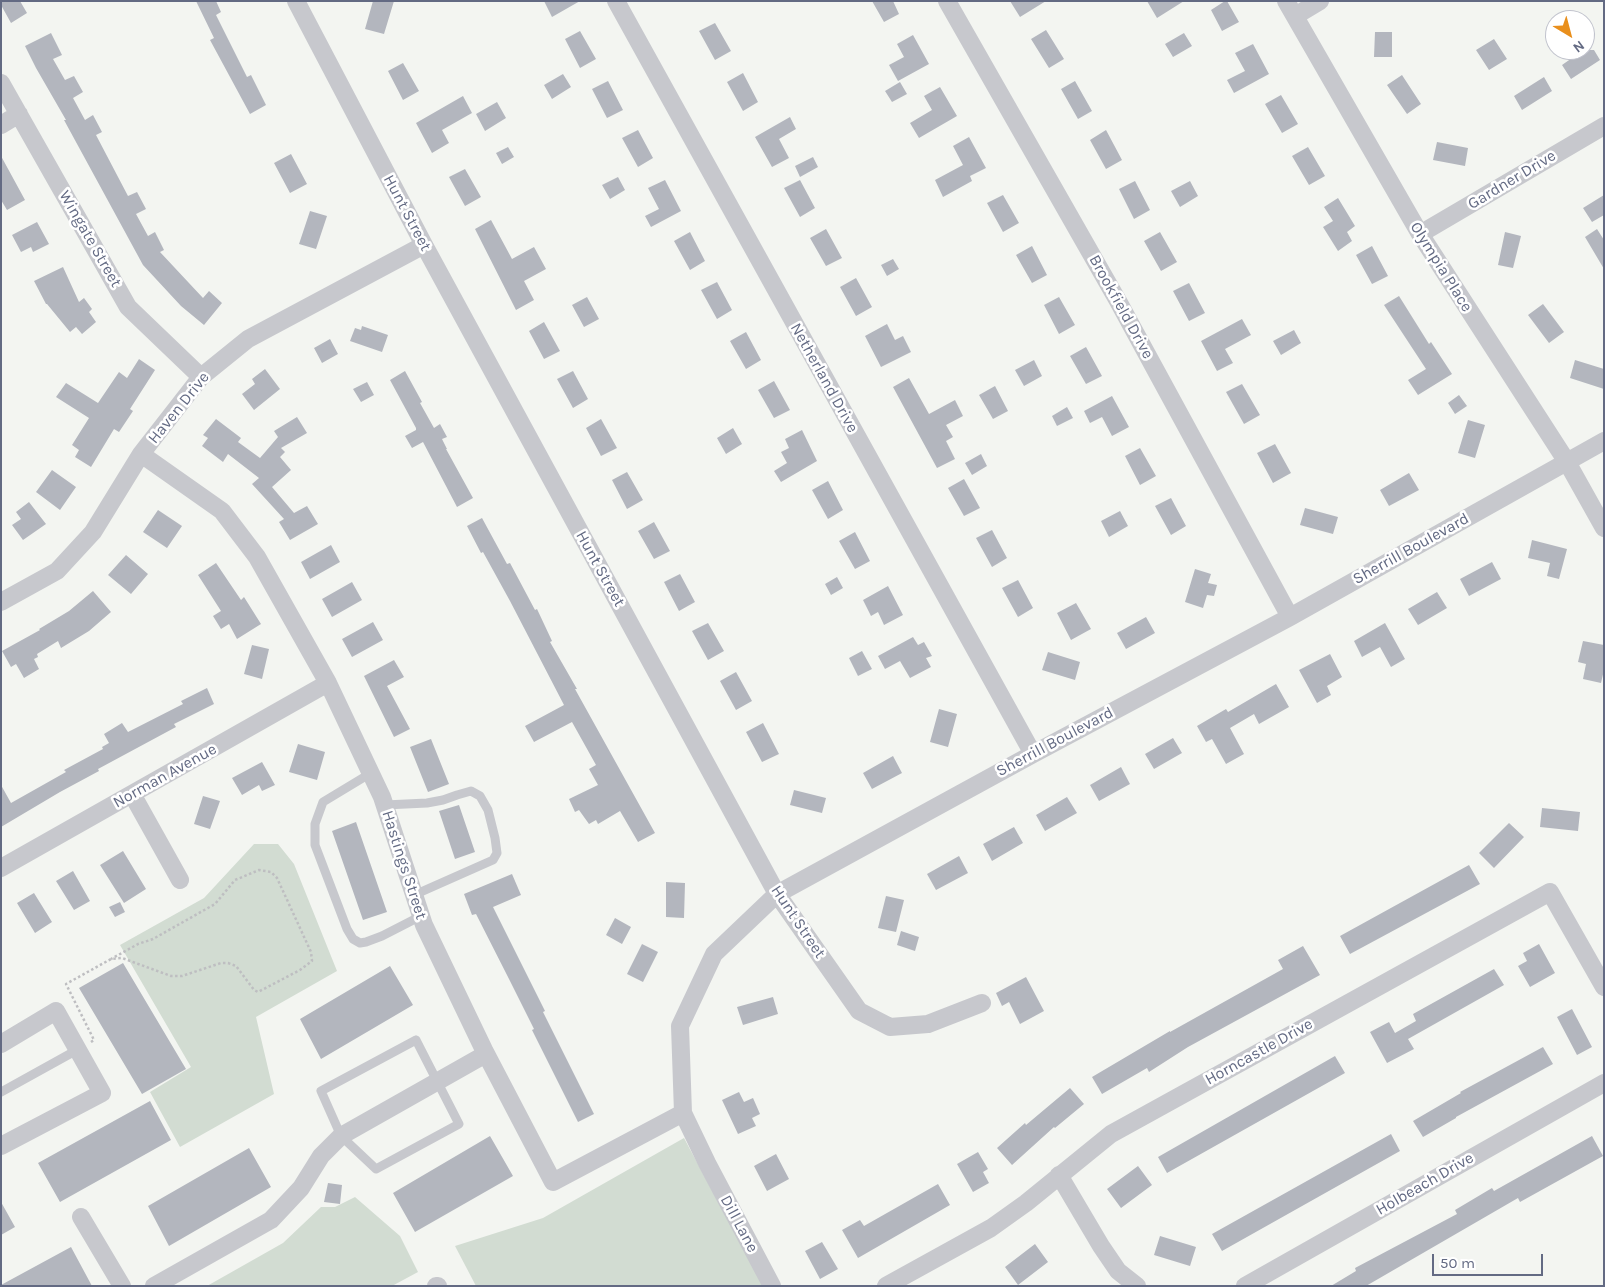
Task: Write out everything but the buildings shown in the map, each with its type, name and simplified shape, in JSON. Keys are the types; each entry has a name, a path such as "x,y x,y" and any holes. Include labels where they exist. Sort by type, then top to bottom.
{"street":[{"name":"Hunt Street","path":"296,1 424,245 777,894 858,1011 890,1027 928,1024 982,1003"},
{"name":"Netherland Drive","path":"616,1 1033,754"},
{"name":"Brookfield Drive","path":"947,1 1118,301 1290,617"},
{"path":"1291,9 1320,1"},
{"name":"Olympia Place","path":"1291,9 1420,234 1567,462 1604,528"},
{"name":"Wingate Street","path":"1,84 128,307 201,377"},
{"path":"1,125 18,114"},
{"name":"Gardner Drive","path":"1420,234 1604,126"},
{"name":"Haven Drive","path":"1,602 57,570 93,532 141,454 201,377 248,339 424,245"},
{"name":"Sherrill Boulevard","path":"707,1163 683,1112 680,1026 714,954 777,894 1033,754 1290,617 1604,441"},
{"name":"Hastings Street","path":"141,454 222,511 256,558 328,683 385,805 424,925 486,1054 553,1182 683,1112"},
{"name":"Norman Avenue","path":"1,868 328,683"},
{"path":"132,794 180,880"},
{"name":"Horncastle Drive","path":"886,1286 991,1228 1026,1203 1111,1134 1550,892 1604,987"},
{"path":"1,1044 56,1011 102,1093 1,1146"},
{"path":"154,1286 271,1220 300,1188 321,1156 341,1136 486,1054"},
{"name":"Holbeach Drive","path":"1245,1286 1604,1083"},
{"name":"Dill Lane","path":"707,1163 772,1286"},
{"path":"1059,1175 1118,1271 1137,1286"},
{"path":"81,1217 122,1286"}],"lane":[{"path":"371,773 323,802 315,824 315,845 337,904 353,938 360,943 382,936 421,916"},
{"path":"385,805 427,803 471,791 480,796 488,810 495,838 496,853 493,860 414,895"},
{"path":"416,1040 459,1124 376,1169 341,1136 321,1091 416,1040"},
{"path":"1,1092 78,1050"}],"path":[{"path":"78,1050 94,1040 66,984 111,959 138,944 154,939 215,904 235,880 259,870 271,872 277,878 311,952 312,961 300,970 258,992 254,990 236,966 228,963 221,963 182,976 171,976 122,958 111,959"}],"shaded area":[{"path":"254,844 278,844 294,864 337,971 256,1017 274,1094 180,1147 150,1092 191,1067 120,945 204,898"},
{"path":"684,1138 763,1286 476,1286 455,1246 543,1218"},
{"path":"355,1197 400,1236 418,1272 392,1286 207,1286 283,1243 321,1207 335,1207"}]}
